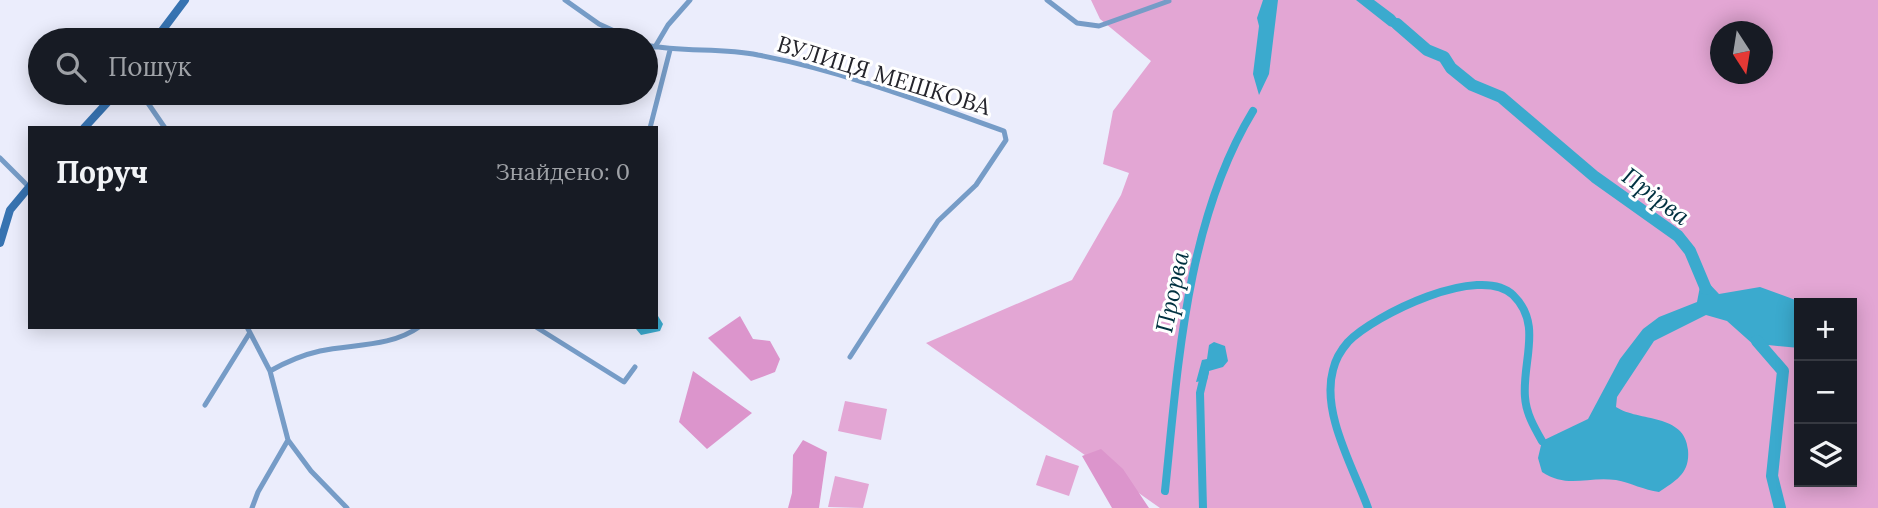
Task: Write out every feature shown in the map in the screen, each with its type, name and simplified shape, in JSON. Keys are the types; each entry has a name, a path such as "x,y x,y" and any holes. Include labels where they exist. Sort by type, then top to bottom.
{"street":[{"path":"164,28 185,0"},
{"path":"565,0 608,28"},
{"path":"658,42 668,25 690,0"},
{"path":"1047,0 1077,23 1099,26 1169,1"},
{"name":"ВУЛИЦЯ МЕШКОВА","path":"658,48 756,54 842,75 1004,131 1006,140 976,185 938,221 850,357"},
{"path":"658,97 670,50"},
{"path":"86,126 105,105"},
{"path":"149,105 163,126"},
{"path":"651,126 656,105"},
{"path":"0,159 28,185"},
{"path":"0,243 10,210 28,187"},
{"path":"270,371 296,357 387,341 402,337 416,329"},
{"path":"539,329 624,382 635,367"},
{"path":"248,331 270,371 288,440 311,471 346,508"},
{"path":"205,405 248,331"},
{"path":"252,508 258,492 288,440"}],"shaded area":[{"path":"1091,0 1878,0 1878,508 1160,508 926,343 1072,280 1121,195 1129,173 1103,164 1113,111 1151,61 1100,19"},
{"path":"740,316 753,339 770,341 780,359 775,372 751,381 708,338"},
{"path":"693,371 752,413 707,449 679,422"},
{"path":"845,401 887,409 881,440 838,431"},
{"path":"803,440 827,452 819,508 788,508 792,493 793,455"},
{"path":"1101,449 1123,469 1149,508 1112,508 1082,456"},
{"path":"1046,455 1079,466 1069,496 1036,485"},
{"path":"835,476 869,484 863,508 828,507"}],"water":[{"path":"1263,0 1278,0 1269,74 1259,95 1253,74 1259,26 1257,18"},
{"path":"1356,0 1374,0 1394,15 1409,33 1389,26"},
{"path":"1702,276 1719,294 1760,287 1794,299 1794,348 1768,345 1768,352 1764,354 1727,321 1706,315 1654,341 1617,397 1616,407 1670,424 1685,438 1688,450 1687,465 1677,480 1659,492 1616,480 1560,480 1542,472 1538,458 1542,441 1588,419 1620,359 1643,329 1659,317 1697,302"},
{"path":"658,316 663,324 660,331 641,335 636,329 658,329"},
{"path":"1214,342 1225,346 1228,361 1223,367 1209,371 1207,380 1196,382 1202,360 1207,359 1209,345"}],"waterway":[{"name":"Прірва","path":"1397,24 1427,50 1444,57 1451,68 1472,85 1501,97 1595,177 1678,236 1690,251 1706,289"},
{"name":"Прорва","path":"1165,491 1181,345 1199,247 1213,199 1231,154 1253,111"},
{"path":"1368,508 1335,422 1330,387 1334,367 1345,345 1361,331 1428,296 1477,285 1498,287 1513,295 1522,306 1529,331 1526,403 1542,441"},
{"name":"Прірва","path":"1757,341 1783,371 1772,476 1780,508"},
{"path":"1203,508 1200,393 1205,372"}]}
